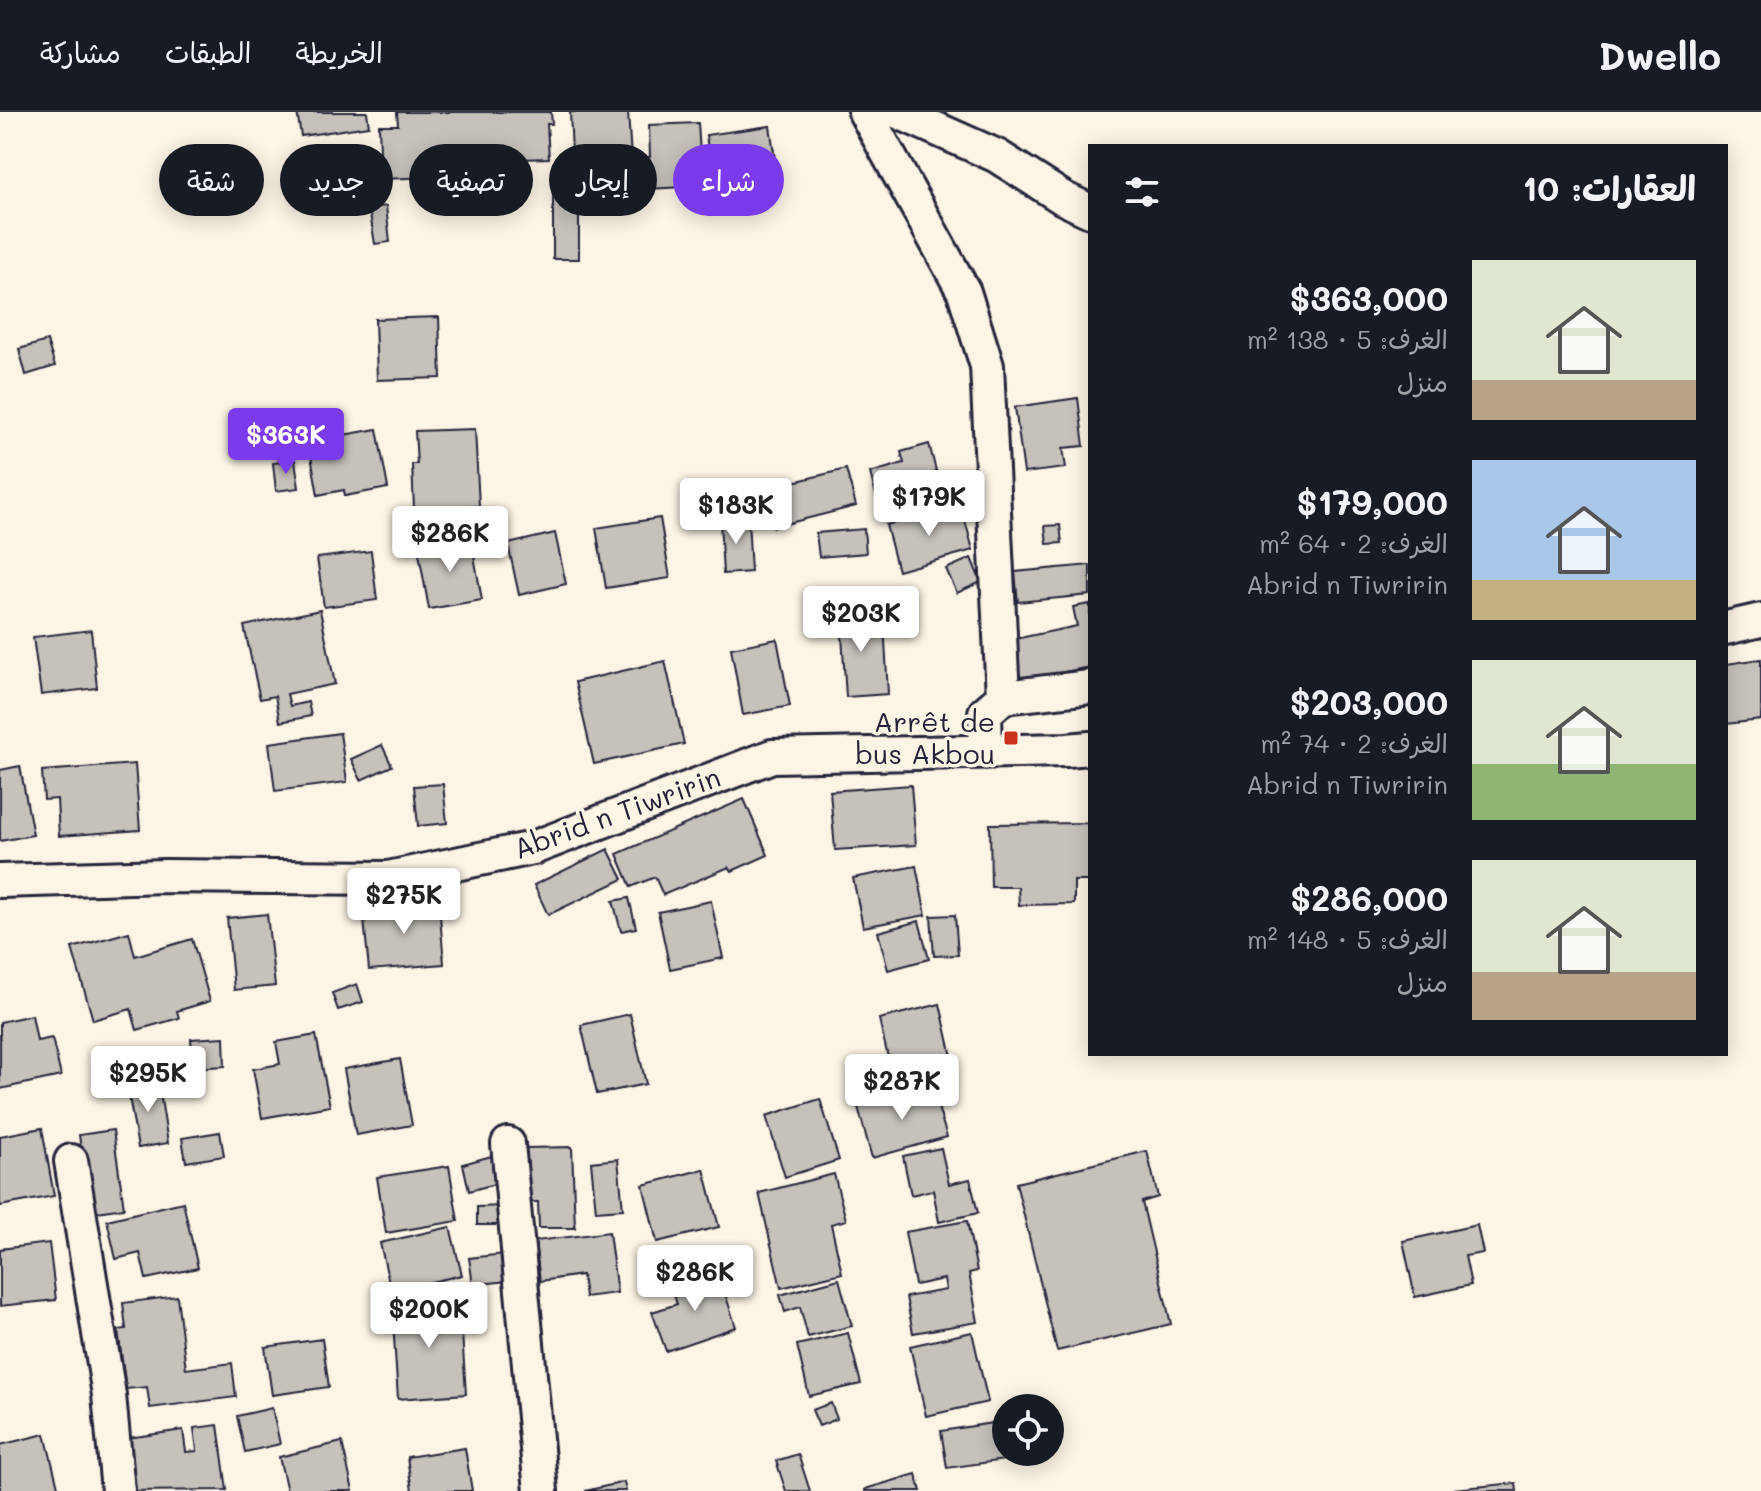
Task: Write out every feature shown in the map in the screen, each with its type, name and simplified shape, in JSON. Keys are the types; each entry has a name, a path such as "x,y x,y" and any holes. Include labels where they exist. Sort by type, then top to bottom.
{"street":[{"path":"865,112 964,292 987,366 1003,697"},
{"path":"898,112 997,156 1063,198 1088,210"},
{"path":"1728,628 1761,620"},
{"path":"986,752 985,713 1003,697 1088,687"},
{"name":"Abrid n Tiwririn","path":"0,881 165,876 388,878 533,848 772,756 1088,748"},
{"path":"508,1144 541,1491"},
{"path":"71,1161 109,1395 118,1491"}],"building":[{"path":"297,112 367,112 369,126 301,136"},
{"path":"397,112 551,112 552,124 547,124 549,158 533,159 533,144 409,144 409,178 393,179 393,144 380,144 379,125 398,125"},
{"path":"570,112 628,112 630,144 572,144"},
{"path":"698,123 699,144 673,144 673,188 657,188 657,144 650,144 649,125"},
{"path":"770,126 773,144 707,144 706,135"},
{"path":"370,216 387,216 390,242 375,244"},
{"path":"553,216 579,216 579,259 553,259"},
{"path":"439,317 441,378 377,380 375,319"},
{"path":"47,341 55,366 26,375 19,349"},
{"path":"1078,398 1084,446 1063,448 1066,468 1024,473 1015,407"},
{"path":"377,429 388,488 345,496 344,490 318,495 309,445 332,440 332,437"},
{"path":"475,429 479,506 414,509 412,464 417,464 415,431"},
{"path":"929,444 944,501 882,518 870,473 904,463 901,452"},
{"path":"295,460 299,488 276,491 273,463"},
{"path":"846,469 856,506 774,527 765,489"},
{"path":"961,505 973,550 898,571 886,525"},
{"path":"660,518 670,578 606,588 596,528"},
{"path":"748,519 751,572 723,574 720,521"},
{"path":"1060,525 1062,543 1047,544 1045,526"},
{"path":"864,529 866,553 819,557 816,533"},
{"path":"555,533 566,584 519,595 508,544"},
{"path":"471,539 482,600 429,609 418,548"},
{"path":"371,551 377,600 324,607 317,558"},
{"path":"971,558 981,582 957,593 946,569"},
{"path":"1088,565 1088,595 1018,602 1015,572"},
{"path":"1088,604 1088,667 1018,681 1010,640 1077,626 1073,607"},
{"path":"844,605 846,625 884,623 888,694 846,697 842,635 828,635 827,606"},
{"path":"320,610 335,684 287,694 290,706 308,702 311,716 280,722 275,696 260,699 244,626"},
{"path":"91,630 97,688 41,695 33,637"},
{"path":"777,639 790,706 743,715 731,648"},
{"path":"1761,659 1761,720 1728,724 1728,664"},
{"path":"665,661 684,744 594,764 575,682"},
{"path":"340,733 347,782 275,791 269,743"},
{"path":"382,745 392,766 361,780 351,759"},
{"path":"135,764 140,830 59,836 57,799 44,800 42,771"},
{"path":"20,766 33,835 0,841 0,770"},
{"path":"443,784 447,823 418,826 414,786"},
{"path":"911,785 916,845 835,850 830,791"},
{"path":"744,799 768,855 732,871 729,867 663,895 655,877 631,887 617,854"},
{"path":"1088,823 1088,881 1074,881 1074,904 1019,905 1018,887 991,887 990,824"},
{"path":"608,849 623,879 548,915 534,885"},
{"path":"916,866 926,915 863,927 853,878"},
{"path":"629,898 636,928 621,931 613,901"},
{"path":"711,901 723,958 670,969 658,912"},
{"path":"439,903 444,964 369,970 363,909"},
{"path":"267,914 275,986 234,990 227,918"},
{"path":"955,915 958,955 934,956 931,916"},
{"path":"919,921 929,959 888,970 878,932"},
{"path":"129,932 135,956 192,939 210,1001 177,1011 179,1018 137,1030 131,1009 93,1020 72,948"},
{"path":"357,984 363,1002 338,1010 332,993"},
{"path":"940,1004 954,1065 893,1079 879,1019"},
{"path":"630,1014 646,1084 597,1094 581,1025"},
{"path":"32,1015 37,1041 52,1038 61,1076 0,1089 0,1022"},
{"path":"316,1035 330,1106 262,1118 253,1069 280,1064 276,1042"},
{"path":"224,1037 225,1066 193,1068 191,1039"},
{"path":"400,1059 412,1125 356,1135 344,1069"},
{"path":"158,1080 168,1143 138,1148 127,1085"},
{"path":"932,1087 947,1137 872,1158 858,1107"},
{"path":"820,1099 839,1160 785,1177 766,1116"},
{"path":"42,1128 54,1196 0,1206 0,1136"},
{"path":"113,1130 124,1208 90,1213 79,1135"},
{"path":"220,1132 224,1156 186,1162 182,1138"},
{"path":"572,1147 575,1228 539,1228 538,1202 528,1202 526,1148"},
{"path":"941,1148 949,1184 970,1179 978,1213 939,1222 933,1190 911,1195 903,1156"},
{"path":"1147,1151 1158,1197 1142,1202 1171,1324 1057,1351 1016,1183"},
{"path":"495,1155 502,1182 469,1191 463,1164"},
{"path":"618,1159 623,1209 596,1211 591,1162"},
{"path":"449,1166 458,1221 386,1233 377,1177"},
{"path":"704,1169 719,1227 657,1242 643,1185"},
{"path":"834,1174 846,1220 831,1224 842,1273 781,1288 759,1193"},
{"path":"183,1202 198,1268 146,1279 140,1253 116,1259 107,1220"},
{"path":"503,1206 504,1225 477,1225 477,1207"},
{"path":"967,1221 977,1271 969,1273 978,1322 913,1333 906,1297 946,1290 944,1279 915,1285 905,1232"},
{"path":"1477,1225 1483,1253 1465,1256 1471,1285 1415,1297 1403,1241"},
{"path":"450,1227 462,1275 391,1291 380,1243"},
{"path":"609,1232 617,1293 585,1297 582,1275 540,1281 535,1241"},
{"path":"49,1243 56,1300 0,1306 0,1249"},
{"path":"504,1254 507,1281 473,1285 469,1258"},
{"path":"718,1272 736,1327 666,1351 652,1312 677,1304 671,1287"},
{"path":"839,1279 852,1326 808,1337 800,1307 785,1312 780,1295"},
{"path":"177,1296 186,1369 232,1363 236,1397 150,1408 147,1387 126,1389 118,1330 126,1329 123,1303"},
{"path":"460,1302 466,1394 398,1399 392,1306"},
{"path":"972,1332 988,1402 926,1416 910,1346"},
{"path":"848,1333 861,1384 809,1396 797,1345"},
{"path":"322,1339 329,1387 272,1395 265,1347"},
{"path":"831,1403 837,1419 819,1426 812,1410"},
{"path":"272,1408 280,1444 245,1452 237,1416"},
{"path":"992,1423 992,1462 947,1468 941,1431"},
{"path":"218,1425 227,1490 128,1491 121,1439 183,1430 186,1452 197,1451 194,1428"},
{"path":"45,1434 59,1491 0,1491 0,1445"},
{"path":"342,1442 353,1491 287,1491 279,1457"},
{"path":"465,1448 472,1491 412,1491 407,1457"},
{"path":"798,1454 810,1491 786,1491 776,1461"},
{"path":"916,1474 921,1491 865,1491 865,1489"},
{"path":"624,1482 626,1491 585,1491"},
{"path":"1516,1483 1517,1491 1454,1491 1454,1489"}],"place":[{"name":"Arrêt de bus Akbou","path":"1011,738"}]}
